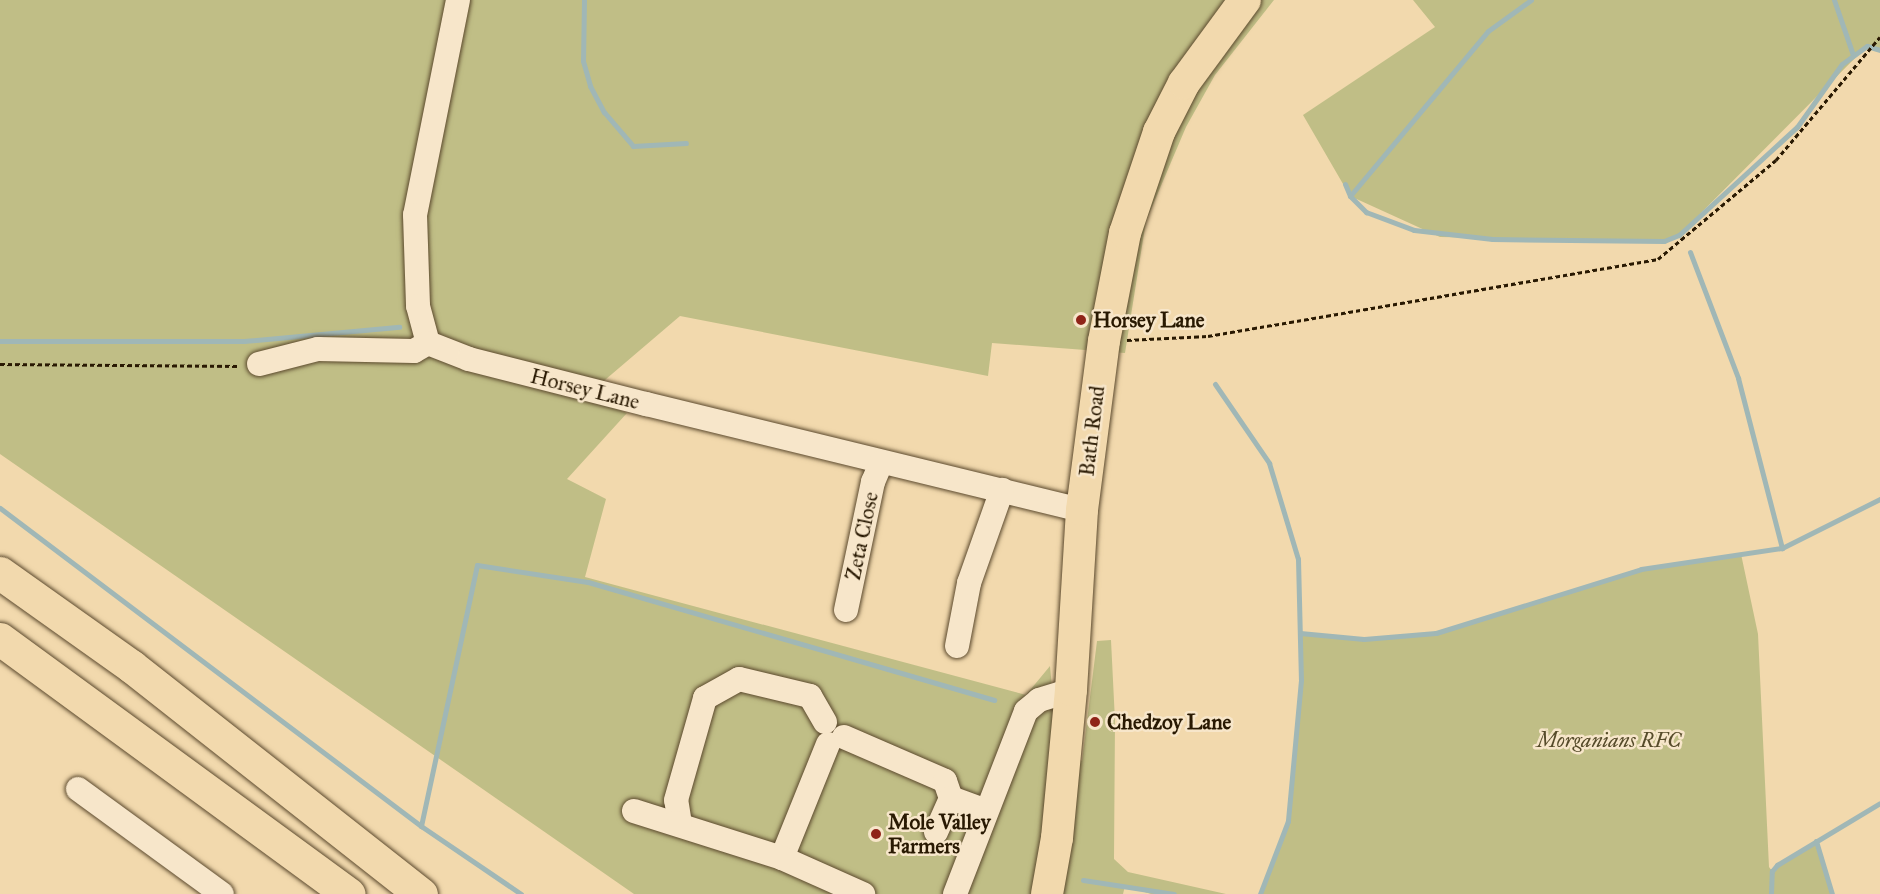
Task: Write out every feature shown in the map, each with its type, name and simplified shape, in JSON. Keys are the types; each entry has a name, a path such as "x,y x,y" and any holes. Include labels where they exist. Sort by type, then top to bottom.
{"highway":[{"path":"0,573 131,666 421,894"},
{"path":"0,639 349,894"}],"main road":[{"name":"Bath Road","path":"1047,894 1057,838 1071,690 1082,510 1104,341 1125,233 1159,132 1184,83 1245,0"}],"street":[{"path":"259,364 318,349 414,351 428,343 418,306 415,214 458,0"},
{"name":"Horsey Lane","path":"428,343 469,359 881,463 1082,510"},
{"name":"Zeta Close","path":"846,610 873,482 881,463"},
{"path":"957,646 969,584 991,550 1002,490"},
{"path":"681,824 676,800 705,698 739,679 810,696 832,734 945,781 951,798 936,832"},
{"path":"955,894 1026,711 1039,700 1071,690"},
{"path":"782,858 832,734"},
{"path":"78,789 222,894"},
{"path":"951,798 986,811"},
{"path":"634,812 681,824 782,858 863,894"}],"path":[{"path":"1104,341 1208,336 1658,259 1776,160 1878,39"},
{"path":"0,364 259,364"}],"green space":[{"path":"0,0 1274,0 1215,75 1186,127 1146,221 1125,353 992,343 988,376 680,316 585,397 627,413 567,479 606,499 585,577 1026,695 1050,666 1057,741 1082,761 1097,641 1111,640 1115,721 1114,859 1128,872 1226,894 1151,894 1125,886 1123,894 634,894 0,454"},
{"path":"1413,0 1880,0 1880,50 1867,46 1679,235 1664,241 1440,237 1350,196 1303,115 1435,27"},
{"name":"Morganians RFC","path":"1741,554 1758,634 1769,867 1772,871 1816,841 1832,894 1260,894 1288,821 1301,680 1300,633 1364,639 1436,633 1641,569"}],"waterway":[{"path":"584,0 583,61 590,86 604,112 633,146 686,143"},
{"path":"1345,184 1350,196 1488,31 1531,0"},
{"path":"1834,0 1853,55"},
{"path":"1350,196 1366,212 1414,230 1492,239 1664,241 1679,235 1797,127 1842,64 1867,46 1880,50"},
{"path":"1690,252 1738,378 1782,548"},
{"path":"0,341 244,341 399,327"},
{"path":"1215,384 1269,463 1298,559 1301,680 1288,821 1260,894"},
{"path":"1300,633 1364,639 1436,633 1641,569 1782,548 1880,499"},
{"path":"0,508 421,826 521,894"},
{"path":"421,826 477,565 588,582 994,700"},
{"path":"1771,894 1772,871 1777,865 1880,803"},
{"path":"1816,841 1832,894"},
{"path":"1083,880 1174,894"}],"place":[{"name":"Horsey Lane","path":"1081,320"},
{"name":"Chedzoy Lane","path":"1095,722"},
{"name":"Mole Valley Farmers","path":"876,834"}]}
